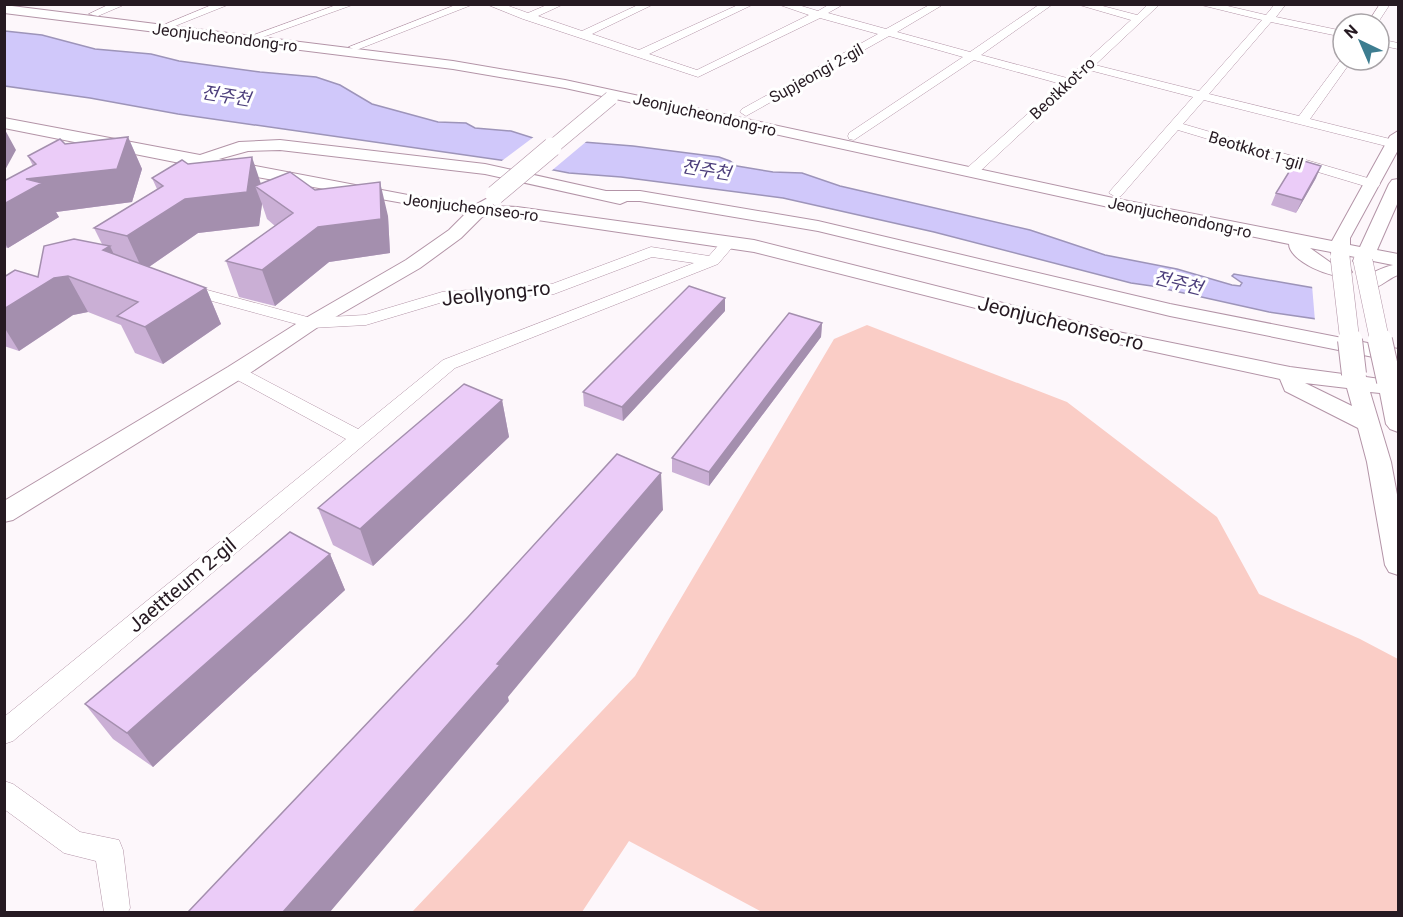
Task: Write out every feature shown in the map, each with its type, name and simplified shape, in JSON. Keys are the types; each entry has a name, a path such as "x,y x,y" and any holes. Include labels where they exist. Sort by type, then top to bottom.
{"street":[{"name":"Jeonjucheondong-ro","path":"26,4 489,64 975,168 1297,244 1328,269 1341,254"},
{"path":"94,14 121,4"},
{"path":"171,24 225,4"},
{"path":"259,35 350,4"},
{"path":"355,47 469,4"},
{"path":"491,4 698,75 839,4"},
{"path":"527,17 559,4"},
{"path":"582,35 650,4"},
{"path":"640,54 749,4"},
{"name":"Supjeongi 2-gil","path":"782,4 1068,82"},
{"name":"Supjeongi 2-gil","path":"746,112 939,4"},
{"path":"854,136 1048,4"},
{"path":"1081,4 1139,19"},
{"name":"Beotkkot-ro","path":"975,168 1155,4"},
{"path":"1202,4 1331,32"},
{"path":"1116,192 1281,4"},
{"name":"Jeonjucheondong-ro","path":"4,9 453,65 746,112 854,136 975,168 1116,192 1367,260 1398,260"},
{"name":"Beotkkot 1-gil","path":"1086,66 1302,121 1396,140"},
{"path":"1302,121 1337,72"},
{"path":"10,506 236,372 311,323 413,264 455,234 495,195 617,93"},
{"name":"Jeonjucheonseo-ro","path":"4,123 84,136 200,162 479,211 517,212 754,246 1118,338 1302,372 1393,386"},
{"name":"Beotkkot 1-gil","path":"1174,125 1373,184"},
{"path":"1396,140 1341,254 1355,379 1379,462 1398,565"},
{"path":"200,162 225,149 256,144 485,169 789,238 786,255"},
{"path":"1398,184 1367,260 1393,386 1398,424"},
{"path":"605,196 640,196 818,226 1170,310 1398,355"},
{"path":"236,372 359,438 449,364 713,261 727,243"},
{"name":"Jeonjucheondong-ro","path":"1367,260 1398,246"},
{"name":"Jeollyong-ro","path":"166,284 311,323 366,320 442,297 554,289 651,252 713,261"},
{"path":"1367,260 1374,283 1384,273 1398,269"},
{"path":"1352,352 1329,364 1302,372 1293,386 1369,424"},
{"name":"Jaettteum 2-gil","path":"4,734 359,438"},
{"path":"4,793 74,844 109,850 116,908"}],"shaded area":[{"path":"867,325 1067,402 1217,517 1259,594 1360,639 1398,659 1398,912 762,912 629,841 582,912 412,912 635,676 834,339"}],"water":[{"name":"전주천","path":"5,31 42,35 95,49 151,54 179,61 260,72 316,77 340,85 372,104 438,122 466,123 475,128 511,131 533,138 633,146 719,157 737,166 773,172 802,173 840,186 1030,230 1105,255 1177,269 1232,285 1240,286 1242,283 1232,276 1234,274 1314,288 1317,319 1269,312 1131,283 934,232 783,198 621,177 569,173 507,161 178,114 5,86"}],"pier":[{"path":"535,136 587,141 550,172 499,163"},
{"path":"1312,285 1398,299 1398,337 1315,321"}],"building":[{"path":"128,137 117,169 26,179 42,183 4,204 4,181 36,164 28,156 60,139 65,144"},
{"path":"252,157 247,192 185,199 127,236 94,228 163,186 152,178 182,160 188,164"},
{"path":"1297,159 1321,166 1302,200 1276,193"},
{"path":"290,172 315,190 380,182 381,219 318,227 262,270 226,261 293,213 255,186"},
{"path":"74,239 110,246 103,250 206,288 145,327 117,316 138,302 68,276 54,278 4,309 4,277 15,270 38,277 44,246"},
{"path":"689,286 725,298 622,407 583,392"},
{"path":"789,313 822,323 709,472 672,458"},
{"path":"464,384 502,400 360,529 318,508"},
{"path":"617,454 661,473 497,664 500,665 283,912 188,912 468,617"},
{"path":"290,532 330,554 127,733 85,704"}]}
